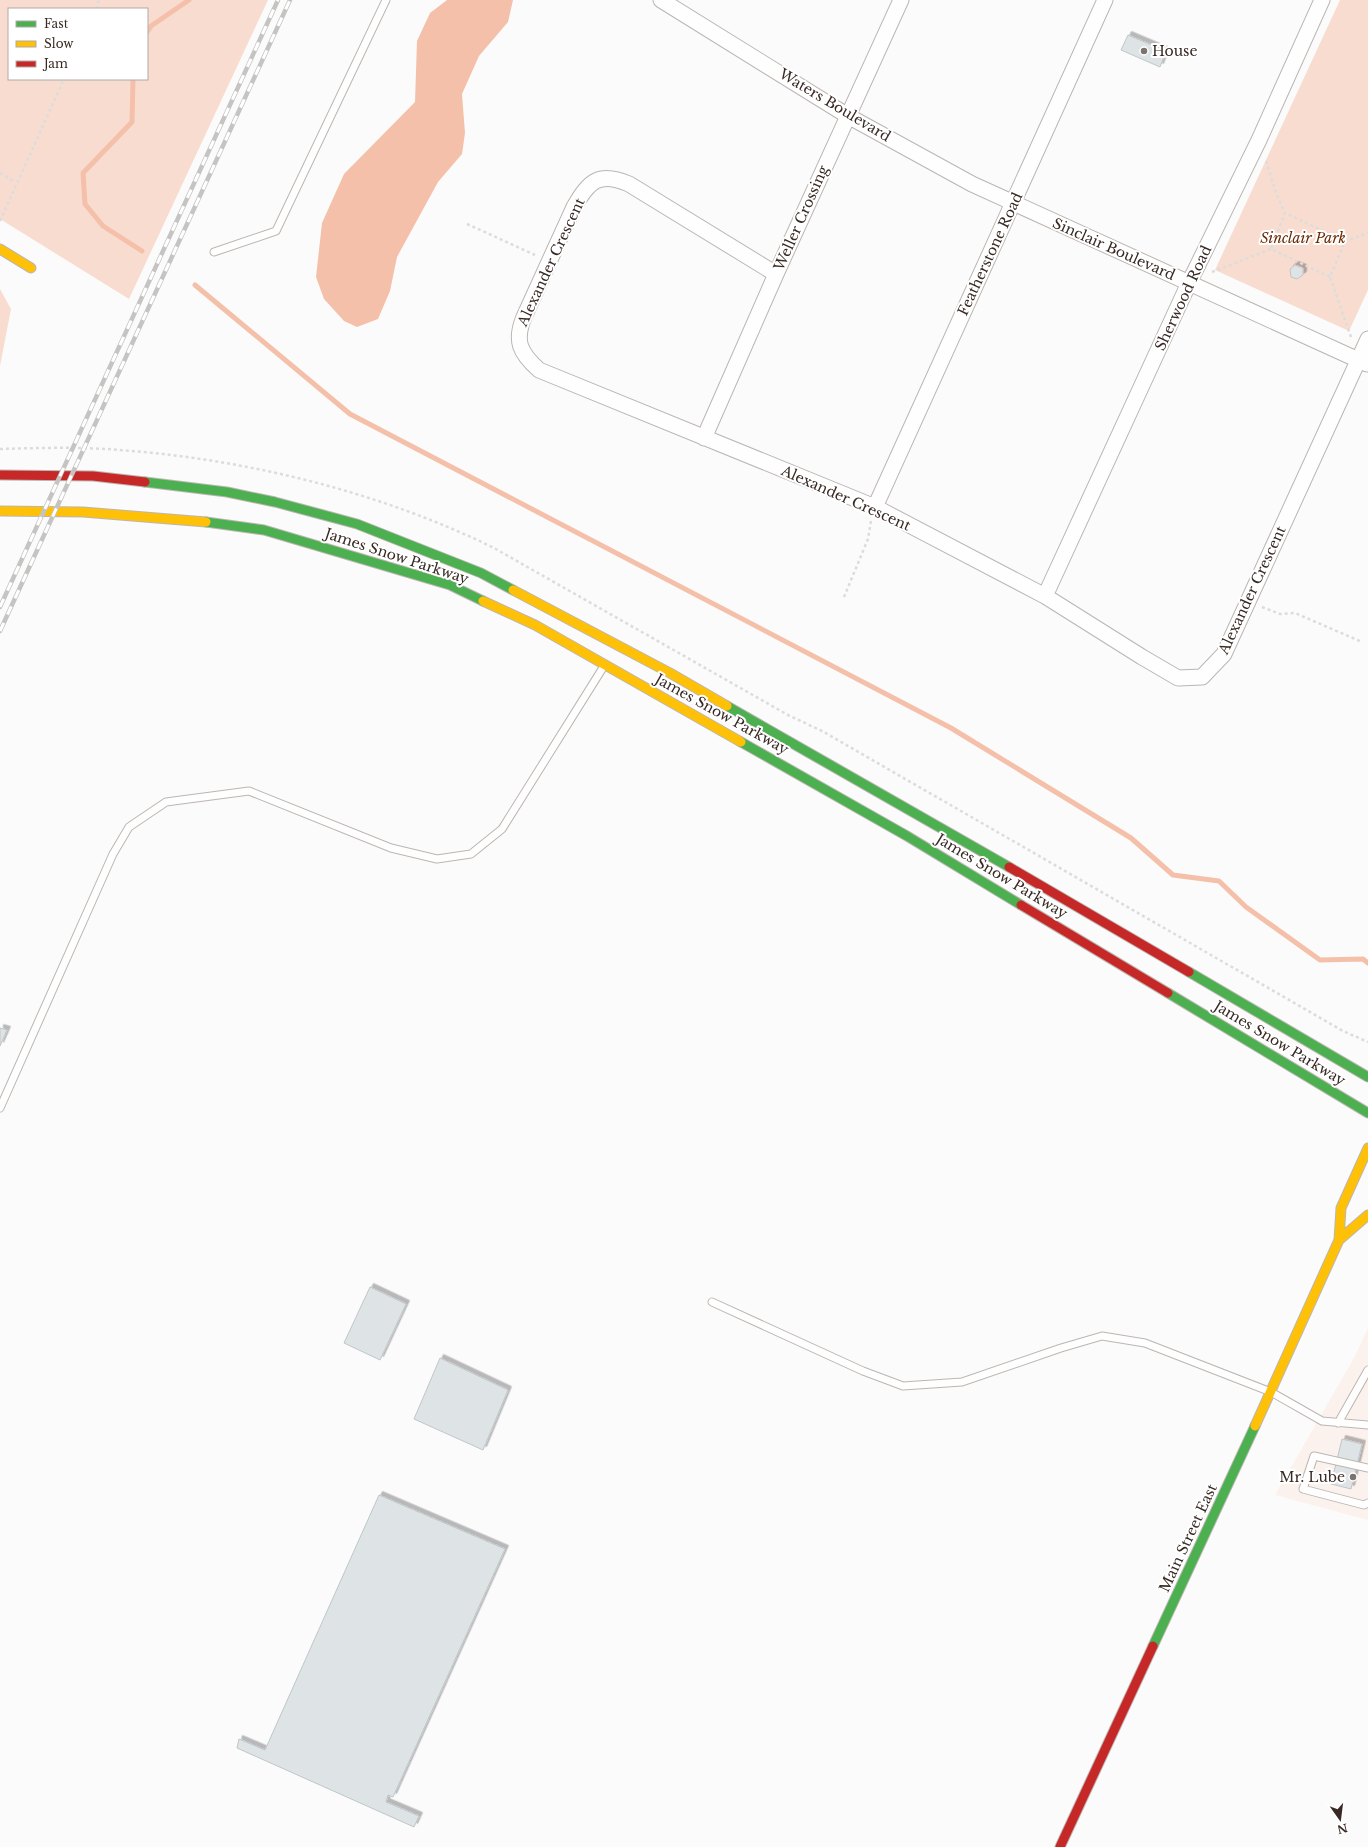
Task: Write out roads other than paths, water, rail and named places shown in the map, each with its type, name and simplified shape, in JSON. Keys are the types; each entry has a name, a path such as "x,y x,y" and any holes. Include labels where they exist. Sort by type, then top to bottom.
{"main road":[{"path":"0,249 31,268"},
{"name":"James Snow Parkway","path":"0,476 29,474 93,476 226,492 275,502 357,524 481,573 677,677 1022,875 1368,1077"},
{"name":"James Snow Parkway","path":"0,511 83,512 178,519 264,530 450,585 535,625 907,836 1368,1113"},
{"name":"Main Street East","path":"1060,1847 1271,1392 1339,1240 1341,1208 1368,1148"},
{"name":"Main Street East","path":"1339,1240 1368,1215"}],"street":[{"name":"Waters Boulevard","path":"661,0 848,116 972,184 1013,204"},
{"name":"Weller Crossing","path":"704,438 776,274 901,0"},
{"name":"Featherstone Road","path":"874,507 1105,0"},
{"name":"Sherwood Road","path":"1045,596 1189,282 1259,140 1322,0"},
{"name":"Alexander Crescent","path":"776,274 629,184 608,178 599,179 592,183 581,195 519,329 518,339 525,358 539,370 874,507 1045,596 1178,678 1202,677 1224,654 1363,362 1368,339"},
{"name":"Sinclair Boulevard","path":"1013,204 1189,282 1363,362"}],"lane":[{"path":"214,252 276,231 386,0"},
{"path":"0,1108 113,854 129,827 166,802 250,791 391,848 437,859 471,854 502,829 605,664"},
{"path":"712,1302 863,1371 903,1386 962,1382 1061,1348 1102,1336 1145,1343 1271,1392 1322,1421 1368,1425"},
{"path":"1338,1423 1368,1371"},
{"path":"1368,1468 1314,1456 1303,1489 1364,1505 1368,1503"}],"waterway":[{"path":"148,30 151,26 189,0"},
{"path":"133,80 132,122 83,173 85,204 103,226 142,251"},
{"path":"195,285 350,414 951,728 1131,838 1173,875 1219,881 1246,907 1320,960 1363,959 1368,963"}],"railway":[{"path":"0,607 278,0"},
{"path":"0,631 290,0"}],"place":[{"name":"House","path":"1144,51"},
{"name":"Mr. Lube","path":"1353,1477"}],"park label":[{"name":"Sinclair Park","path":"1303,238"}]}
